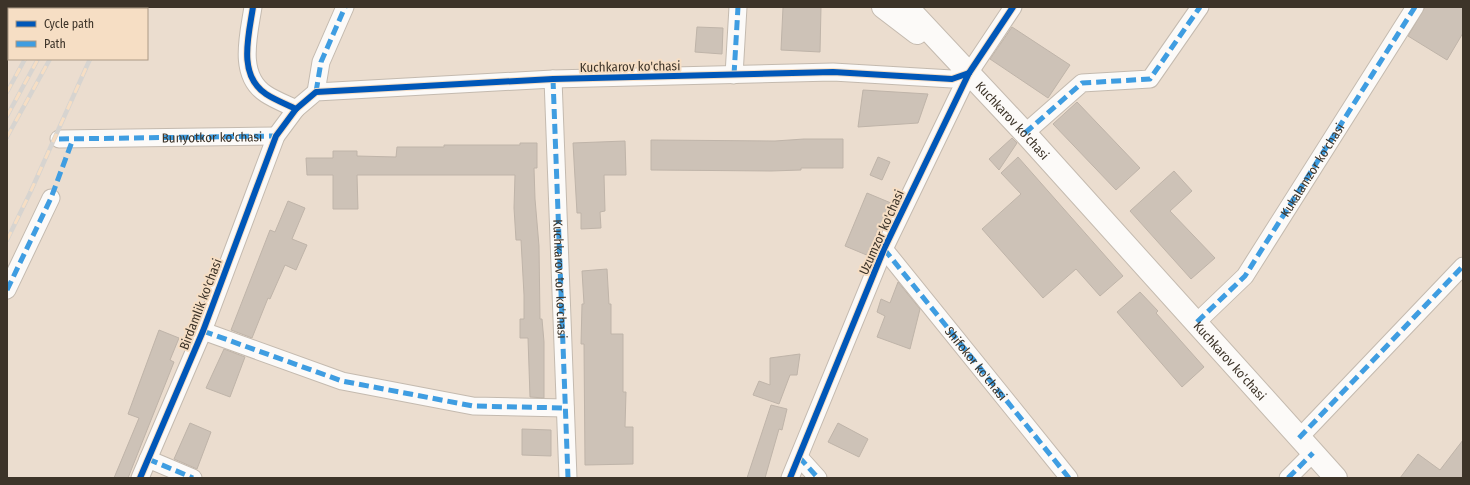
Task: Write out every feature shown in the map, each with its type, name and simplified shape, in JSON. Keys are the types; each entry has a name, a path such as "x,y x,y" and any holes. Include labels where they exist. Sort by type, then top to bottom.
{"main road":[{"path":"883,7 969,73"},
{"path":"907,7 969,73"},
{"name":"Kuchkarov ko'chasi","path":"969,73 1197,322 1336,478"}],"street":[{"path":"253,7 247,52 248,64 254,83 265,94 296,109 316,92 321,62 345,7"},
{"path":"734,75 738,7"},
{"name":"Uzumzor ko'chasi","path":"790,478 884,249 969,73 1013,7"},
{"path":"1025,133 1082,83 1150,79 1200,7"},
{"name":"Kukalamzor ko'chasi","path":"1197,322 1245,276 1414,7"},
{"name":"Kuchkarov ko'chasi","path":"316,92 553,79 833,72 952,79 969,73"},
{"name":"Kuchkarov tor ko'chasi","path":"553,79 568,478"},
{"name":"Bunyotkor ko'chasi","path":"59,139 276,136 296,109"},
{"name":"Birdamlik ko'chasi","path":"140,478 203,331 276,136"},
{"path":"7,290 51,198"},
{"name":"Shifokor ko'chasi","path":"884,249 1069,478"},
{"path":"1288,478 1306,445 1463,266"},
{"path":"203,331 342,381 473,406 565,408"},
{"path":"799,457 818,478"},
{"path":"148,459 193,478"}],"building":[{"path":"783,7 821,7 820,52 781,50"},
{"path":"1425,7 1463,7 1463,33 1447,60 1408,36"},
{"path":"697,27 723,28 722,54 695,52"},
{"path":"1012,27 1070,65 1048,98 990,59"},
{"path":"863,90 928,94 918,123 858,127"},
{"path":"1077,102 1140,168 1116,190 1053,124"},
{"path":"1012,138 1017,143 999,170 989,159"},
{"path":"843,139 843,168 801,168 801,170 771,171 651,170 651,140 775,141"},
{"path":"625,141 626,175 604,175 605,211 600,212 601,228 581,229 581,213 577,213 573,143"},
{"path":"520,143 537,143 537,168 534,168 539,246 540,319 542,319 544,342 544,398 530,397 528,338 520,338 520,319 524,319 524,295 521,240 516,240 514,208 515,175 357,175 358,209 333,209 333,175 307,175 306,158 333,158 333,151 357,151 357,156 396,157 397,147 444,147 444,145 520,145"},
{"path":"878,157 890,162 882,180 870,175"},
{"path":"1018,157 1123,276 1100,296 1076,269 1043,298 982,229 1021,194 1001,173"},
{"path":"1174,171 1192,191 1170,211 1215,258 1191,279 1130,211"},
{"path":"867,193 891,203 869,256 845,246"},
{"path":"288,201 305,208 292,239 307,245 296,270 285,265 270,299 268,298 252,338 231,330 270,230 275,232"},
{"path":"607,269 609,304 611,304 611,334 623,334 623,392 626,392 625,427 633,427 633,464 585,465 584,344 581,344 582,304 584,304 582,271"},
{"path":"898,282 920,309 910,349 877,337 885,316 877,312 881,299 890,303"},
{"path":"1140,292 1158,311 1156,313 1204,367 1182,387 1117,312"},
{"path":"159,330 179,338 170,360 174,362 128,478 114,478 139,418 128,414"},
{"path":"224,349 245,357 230,397 206,388"},
{"path":"800,354 797,375 790,375 779,404 753,395 759,381 770,385 770,358"},
{"path":"771,405 787,409 782,430 779,429 765,478 747,478"},
{"path":"190,423 211,432 197,469 174,459"},
{"path":"838,423 868,439 859,457 828,442"},
{"path":"522,429 551,430 551,456 522,455"},
{"path":"1463,440 1463,478 1400,478 1418,454 1440,470"}],"railway":[{"path":"7,92 24,60"},
{"path":"7,116 37,60"},
{"path":"7,137 49,60"},
{"path":"7,240 30,193 90,60"}],"marked path":[{"path":"316,92 321,62 345,7"},
{"path":"734,75 738,7"},
{"path":"1025,133 1082,83 1150,79 1200,7"},
{"path":"1197,322 1245,276 1415,7"},
{"path":"553,79 568,478"},
{"path":"59,139 276,136"},
{"path":"7,290 51,198 73,139"},
{"path":"884,249 1069,478"},
{"path":"1299,438 1463,266"},
{"path":"203,331 342,381 473,406 565,408"},
{"path":"1288,478 1313,453"},
{"path":"799,457 818,478"},
{"path":"148,459 193,478"}],"cycle path":[{"path":"140,478 203,331 276,136 296,109 266,94 257,86 251,76 247,54 253,7"},
{"path":"790,478 884,249 969,73 1013,7"},
{"path":"296,109 316,92 553,79 833,72 952,79 969,73"}]}
